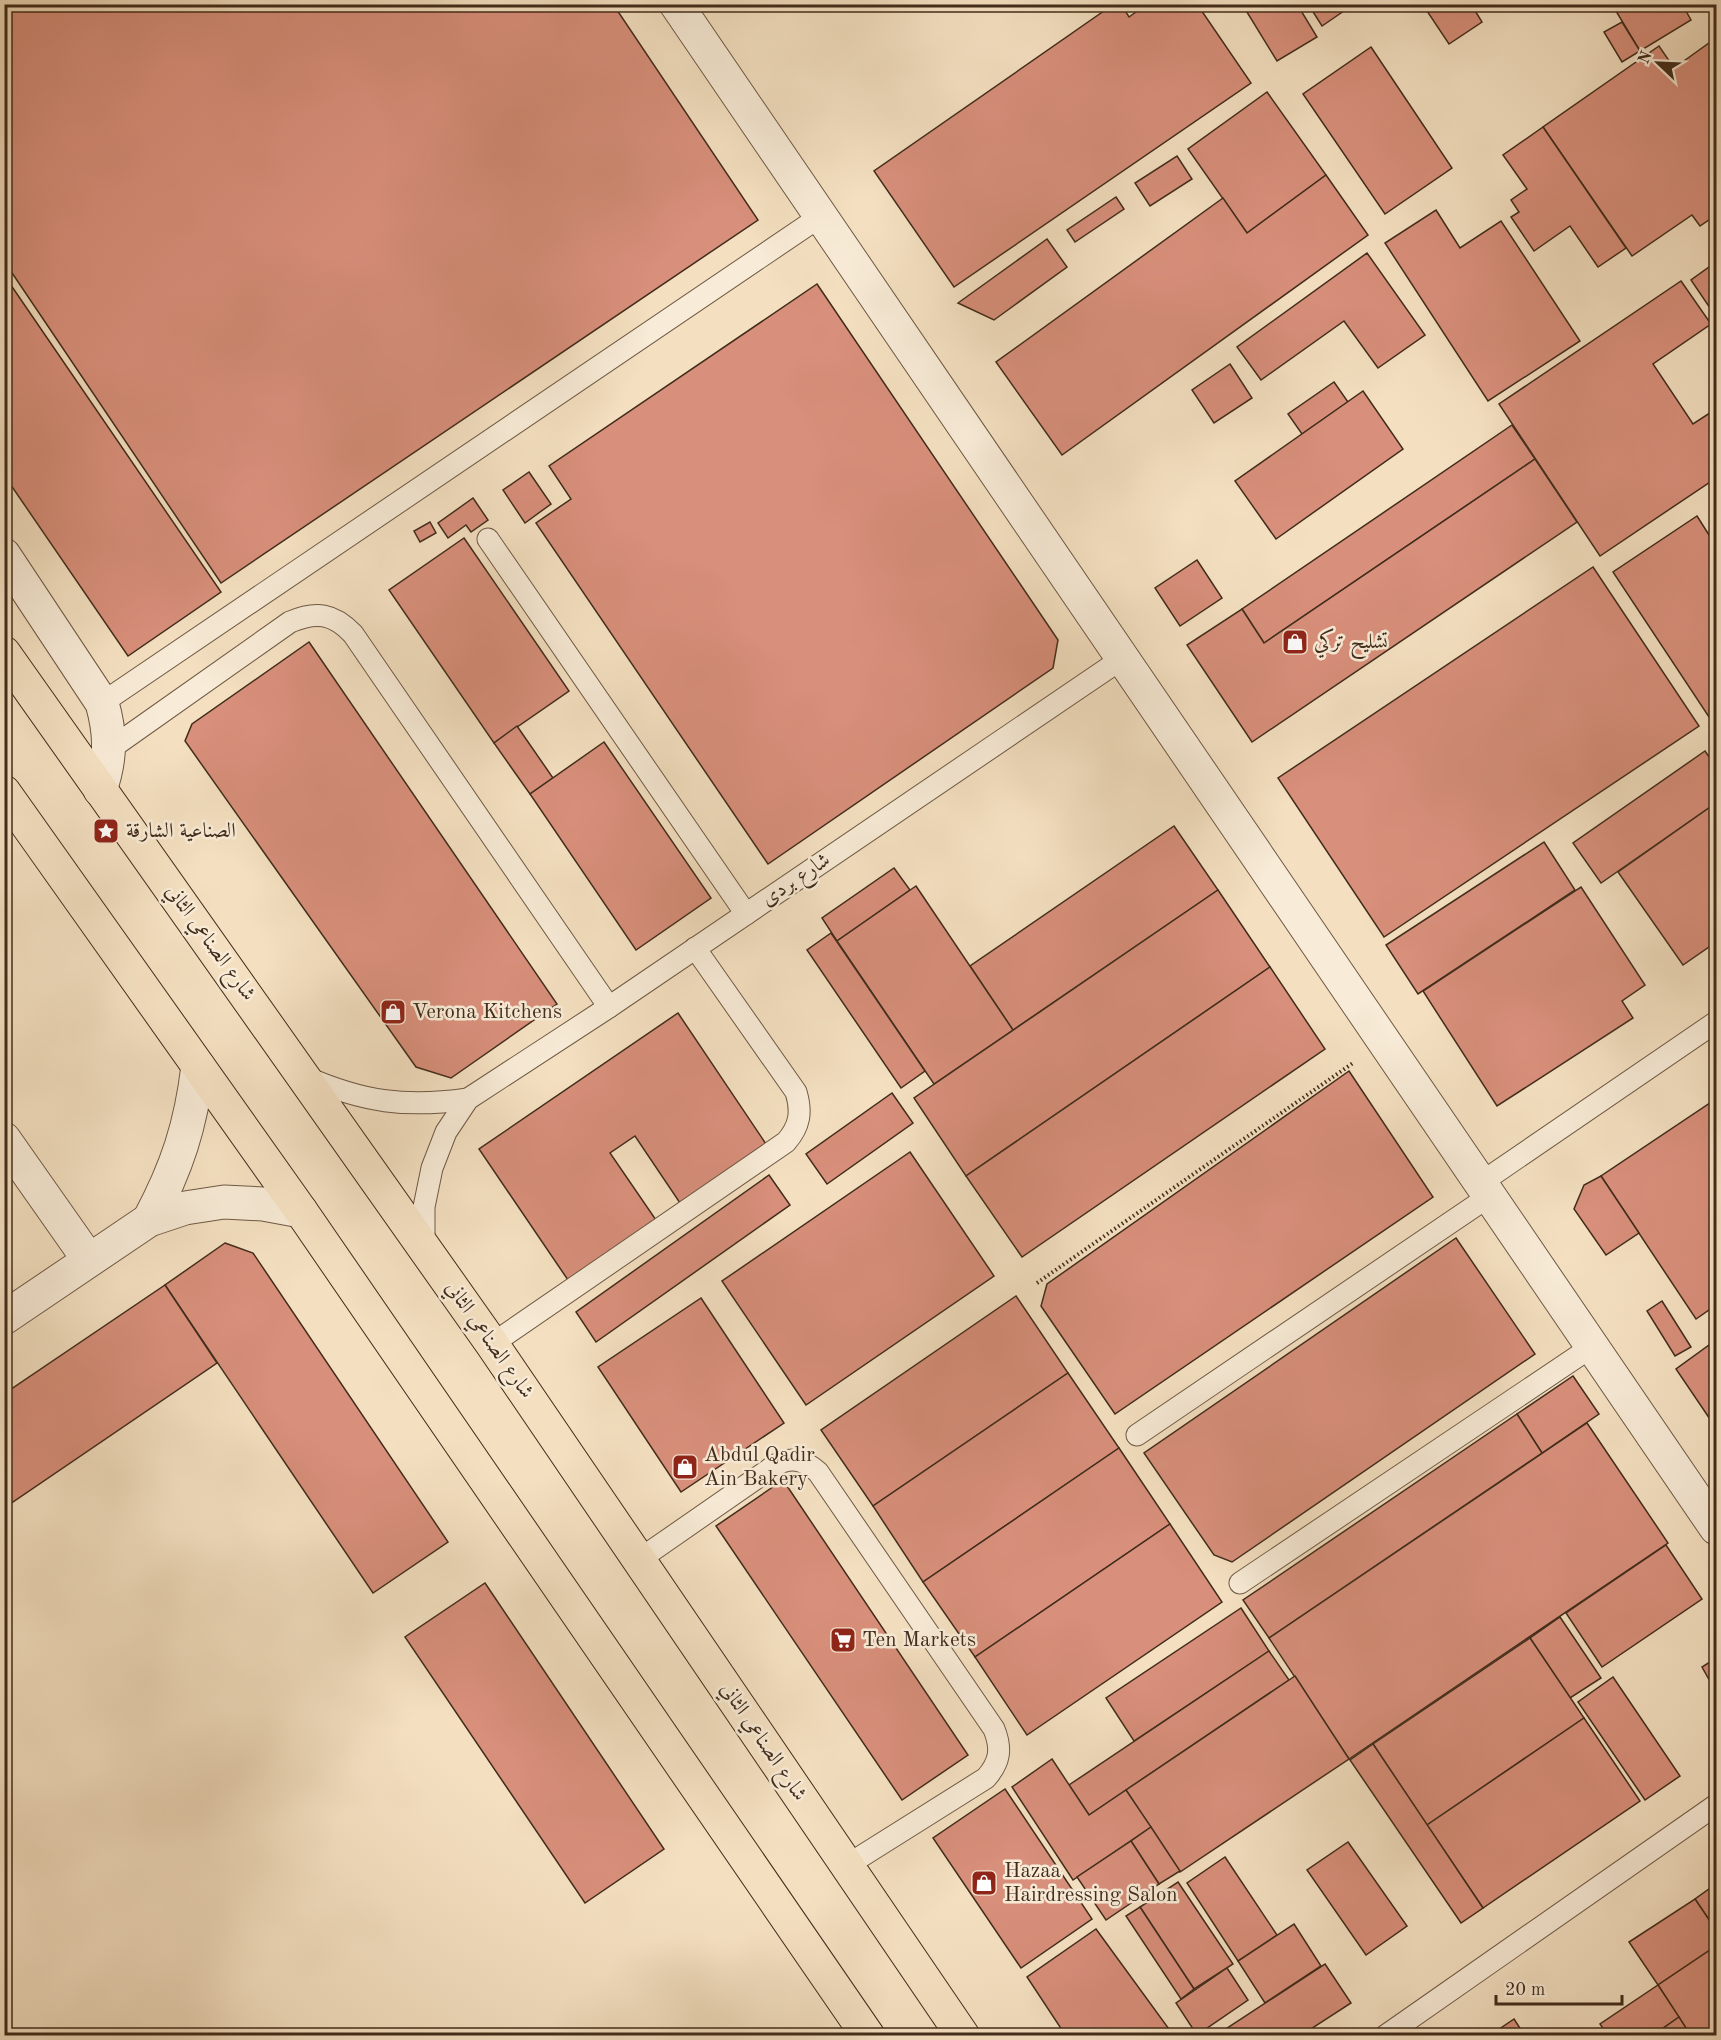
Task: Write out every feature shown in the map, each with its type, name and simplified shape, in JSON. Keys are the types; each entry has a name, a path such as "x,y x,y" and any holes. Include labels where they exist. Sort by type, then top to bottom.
{"main road":[{"name":"شارع الصناعي الثاني","path":"4,652 306,1077 492,1344 963,2036"},
{"path":"4,792 301,1211 868,2036"}],"street":[{"path":"676,4 1386,1040 1716,1528"},
{"path":"4,555 102,703 109,725 110,749 107,770 100,790"},
{"path":"148,1220 168,1184 184,1146 194,1107 198,1066"},
{"path":"4,1138 89,1260"},
{"path":"4,1318 148,1220 186,1208 224,1202 263,1204 301,1211"}],"lane":[{"path":"102,703 821,216"},
{"path":"488,539 746,914"},
{"path":"110,749 290,622 307,615 324,615 340,621 353,634 609,1007"},
{"name":"شارع بردى","path":"424,1246 424,1207 432,1168 446,1132 468,1099 609,1007 1124,658"},
{"path":"492,1344 786,1142 795,1132 800,1105 796,1092 695,948"},
{"path":"1137,1435 1486,1189 1716,1022"},
{"name":"شارع بردى","path":"306,1077 368,1100 401,1104 435,1104 468,1099"},
{"path":"1239,1583 1593,1346"},
{"path":"640,1559 784,1460 797,1459 809,1464 818,1472 994,1729 999,1742 999,1755 995,1768 986,1778 846,1866"},
{"path":"1385,2036 1716,1805"}],"path":[{"path":"1037,1283 1386,1040"}],"building":[{"path":"4,4 613,4 758,220 221,583 4,261"},
{"path":"1114,4 1121,4 1129,17 1147,4 1197,4 1251,83 954,287 874,171"},
{"path":"1242,4 1297,4 1317,37 1277,61"},
{"path":"1308,4 1354,4 1322,26"},
{"path":"1471,4 1482,22 1449,44 1423,5"},
{"path":"1615,4 1682,4 1691,20 1640,51 1613,6"},
{"path":"1622,22 1640,51 1622,62 1604,32"},
{"path":"1716,38 1716,215 1700,226 1692,215 1632,256 1543,127 1659,46 1674,68"},
{"path":"1371,47 1452,168 1385,214 1303,94"},
{"path":"1267,92 1326,175 1247,233 1188,149"},
{"path":"1543,127 1626,248 1598,267 1570,226 1534,251 1511,217 1519,212 1511,200 1527,189 1503,155"},
{"path":"1177,156 1192,179 1150,206 1135,183"},
{"path":"1326,175 1368,235 1062,455 996,362 1223,198 1247,233"},
{"path":"1116,197 1124,209 1075,242 1067,230"},
{"path":"1436,210 1460,248 1501,221 1580,341 1488,401 1385,243"},
{"path":"1047,239 1067,267 994,320 958,303"},
{"path":"1367,253 1425,335 1378,368 1344,321 1261,380 1237,347"},
{"path":"1716,262 1716,308 1712,311 1691,280"},
{"path":"4,275 221,592 128,656 4,475"},
{"path":"1681,281 1711,324 1653,364 1693,424 1716,409 1716,478 1600,556 1499,404"},
{"path":"817,284 1058,640 1053,668 768,864 536,523 571,499 549,466"},
{"path":"1230,364 1252,398 1214,423 1192,390"},
{"path":"1334,382 1348,402 1302,434 1288,414"},
{"path":"1363,391 1403,449 1276,539 1235,481"},
{"path":"1512,425 1535,459 1264,643 1242,609"},
{"path":"1535,459 1577,522 1252,742 1187,645 1242,609 1264,643"},
{"path":"529,472 551,504 525,523 503,490"},
{"path":"473,498 488,520 471,532 466,525 448,538 438,523"},
{"path":"1697,516 1716,546 1716,712 1709,717 1613,572"},
{"path":"430,522 436,533 420,542 414,531"},
{"path":"464,538 569,691 494,743 389,590"},
{"path":"1197,560 1222,598 1180,626 1155,588"},
{"path":"1593,567 1699,726 1384,937 1278,778"},
{"path":"309,642 557,1004 451,1078 416,1067 185,741 192,724"},
{"path":"517,726 553,778 530,794 494,743"},
{"path":"604,742 711,898 636,950 530,794"},
{"path":"1705,751 1716,767 1716,803 1601,883 1573,843"},
{"path":"1716,803 1716,942 1683,965 1618,872"},
{"path":"1174,826 1218,890 1013,1030 970,966"},
{"path":"1544,842 1575,890 1418,994 1386,945"},
{"path":"894,868 910,890 837,941 822,918"},
{"path":"916,886 1013,1030 934,1084 837,941"},
{"path":"1581,887 1645,985 1622,1001 1633,1018 1497,1106 1423,991"},
{"path":"1218,890 1270,967 966,1176 914,1098"},
{"path":"831,933 925,1071 901,1088 807,950"},
{"path":"1270,967 1325,1049 1022,1257 966,1176"},
{"path":"678,1013 766,1144 680,1203 635,1136 610,1153 656,1220 568,1280 479,1149"},
{"path":"1349,1071 1433,1197 1115,1414 1041,1306 1047,1284"},
{"path":"892,1093 913,1123 827,1184 806,1154"},
{"path":"1716,1099 1716,1305 1696,1319 1601,1176"},
{"path":"910,1152 994,1276 806,1405 722,1281"},
{"path":"769,1175 790,1205 596,1342 576,1312"},
{"path":"1601,1176 1639,1233 1606,1255 1574,1209 1584,1185"},
{"path":"1456,1238 1535,1354 1232,1562 1214,1555 1144,1453"},
{"path":"225,1243 253,1253 448,1542 373,1593 165,1285"},
{"path":"165,1285 217,1363 4,1508 4,1394"},
{"path":"1016,1296 1068,1373 873,1506 821,1430"},
{"path":"701,1298 784,1423 681,1492 598,1367"},
{"path":"1662,1301 1691,1347 1675,1356 1647,1311"},
{"path":"1716,1340 1716,1428 1676,1369"},
{"path":"1068,1373 1119,1448 923,1582 873,1506"},
{"path":"1573,1376 1599,1414 1542,1453 1517,1414"},
{"path":"1517,1414 1542,1453 1269,1638 1243,1600"},
{"path":"1587,1423 1668,1543 1349,1759 1269,1638"},
{"path":"1119,1448 1170,1524 975,1657 923,1582"},
{"name":"Ten Markets","path":"783,1480 968,1755 902,1800 716,1526"},
{"path":"1170,1524 1222,1602 1027,1735 975,1657"},
{"path":"1666,1545 1702,1599 1602,1667 1566,1613"},
{"path":"485,1583 664,1849 585,1903 405,1637"},
{"path":"1241,1608 1269,1651 1134,1741 1106,1698"},
{"path":"1560,1617 1601,1678 1570,1698 1530,1638"},
{"path":"1530,1638 1584,1718 1427,1825 1373,1744"},
{"path":"1269,1651 1289,1680 1089,1815 1069,1785"},
{"path":"1716,1658 1716,1692 1702,1667"},
{"path":"1295,1676 1349,1759 1180,1872 1126,1790"},
{"path":"1613,1677 1680,1776 1645,1800 1578,1702"},
{"path":"1584,1718 1640,1801 1483,1908 1427,1825"},
{"path":"1373,1744 1483,1908 1461,1923 1350,1760"},
{"path":"1052,1759 1089,1815 1126,1790 1151,1827 1073,1880 1012,1787"},
{"path":"1005,1789 1092,1919 1021,1968 933,1838"},
{"path":"1151,1827 1180,1871 1159,1884 1131,1841"},
{"path":"1131,1841 1159,1884 1106,1920 1077,1877"},
{"path":"1348,1842 1407,1926 1366,1955 1307,1870"},
{"path":"1225,1857 1277,1935 1238,1961 1187,1883"},
{"path":"1178,1882 1233,1964 1194,1989 1140,1907"},
{"path":"1716,1884 1716,1930 1695,1899"},
{"path":"1695,1899 1716,1930 1716,1946 1658,1985 1629,1942"},
{"path":"1140,1907 1194,1989 1181,1999 1126,1916"},
{"path":"1294,1924 1321,1966 1265,2003 1238,1961"},
{"path":"1096,1929 1174,2036 1066,2036 1027,1977"},
{"path":"1716,1946 1716,2036 1691,2036 1658,1985"},
{"path":"1325,1964 1351,2003 1300,2036 1215,2036"},
{"path":"1227,1968 1248,2000 1197,2035 1176,2003"},
{"path":"1658,1985 1679,2017 1652,2036 1608,2036 1600,2024"},
{"path":"1679,2017 1691,2036 1652,2036"},
{"path":"1514,2019 1525,2036 1489,2036"}],"place":[{"name":"تشليح تركي","path":"1295,642"},
{"name":"الصناعية الشارقة","path":"106,831"},
{"name":"Verona Kitchens","path":"393,1012"},
{"name":"Abdul Qadir Ain Bakery","path":"685,1467"},
{"name":"Ten Markets","path":"843,1640"},
{"name":"Hazaa Hairdressing Salon","path":"984,1883"}]}
